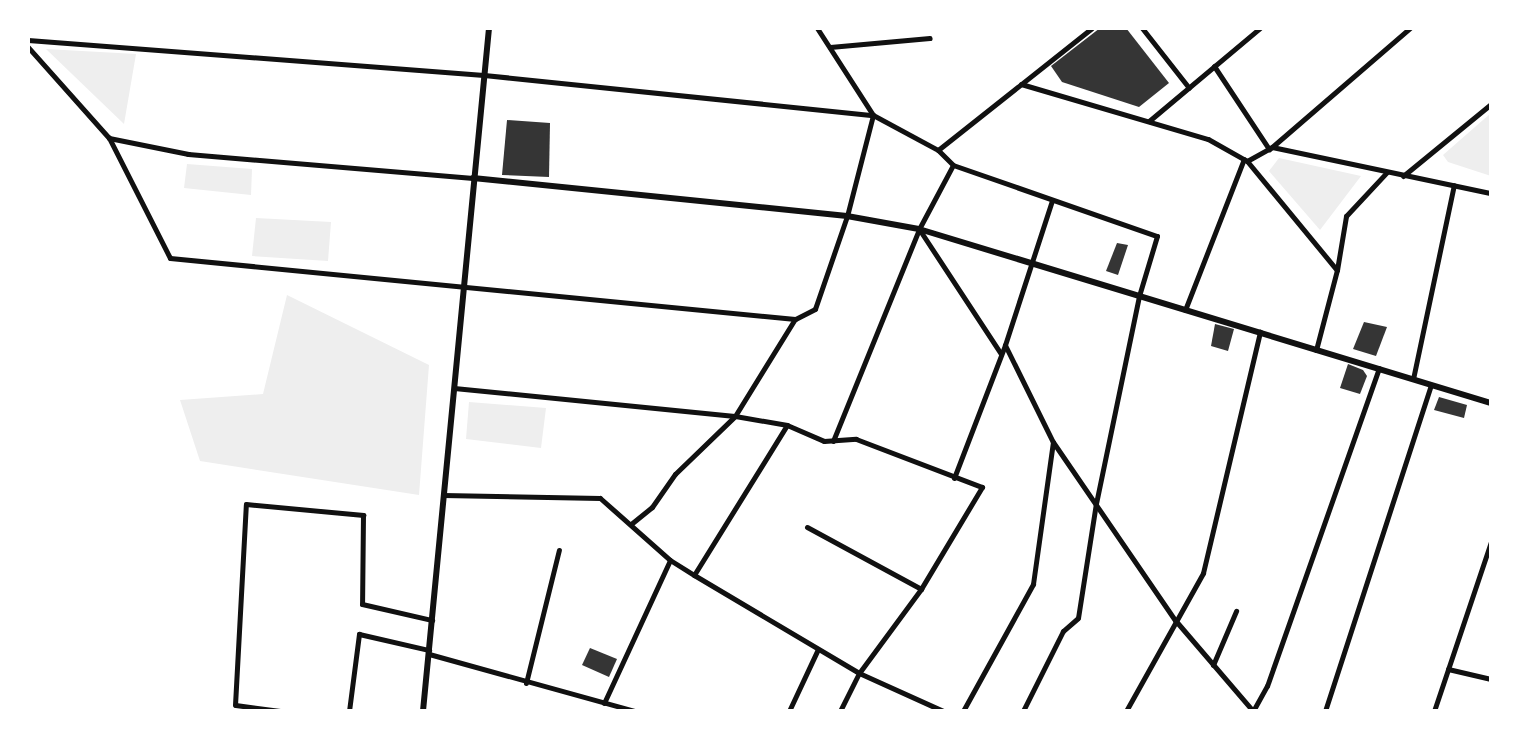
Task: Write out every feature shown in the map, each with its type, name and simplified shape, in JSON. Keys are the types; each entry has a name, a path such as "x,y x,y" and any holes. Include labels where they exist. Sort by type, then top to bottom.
{"street":[{"path":"423,711 489,28"},
{"path":"817,28 873,115 938,150 953,165 1157,236 1139,296 1096,503 1078,618 1063,631 1023,711"},
{"path":"938,150 1092,28"},
{"path":"1142,28 1189,88"},
{"path":"1149,121 1260,28"},
{"path":"1185,310 1245,160 1270,148 1361,67 1410,28"},
{"path":"830,47 930,38"},
{"path":"28,40 484,75 873,115"},
{"path":"28,47 109,138 170,258 794,318 815,309 847,216 873,115"},
{"path":"1214,66 1270,148 1491,193"},
{"path":"1021,84 1208,139 1245,160 1337,270"},
{"path":"1404,176 1491,104"},
{"path":"109,138 188,154 663,197 847,216 919,229 1491,403"},
{"path":"833,441 919,229 953,165"},
{"path":"1316,349 1337,270 1346,216 1387,172"},
{"path":"1413,379 1454,186"},
{"path":"954,478 1005,345 1052,200"},
{"path":"919,229 1001,354"},
{"path":"631,524 652,506 674,474 735,416 794,318"},
{"path":"1126,711 1202,573 1260,332"},
{"path":"1005,345 1052,442 1175,620 1253,711 1267,686 1379,368"},
{"path":"1325,711 1431,385"},
{"path":"454,388 735,416 787,425 824,441 856,439 982,487 921,589 859,673 840,711"},
{"path":"694,575 787,425"},
{"path":"963,711 1033,584 1052,442"},
{"path":"443,495 600,498 670,560 694,575 859,673 943,711"},
{"path":"280,711 235,705 246,504 363,515 362,604 432,620"},
{"path":"807,527 921,589"},
{"path":"1434,711 1490,552 1491,542"},
{"path":"526,683 559,550"},
{"path":"604,703 670,560"},
{"path":"1213,665 1237,611"},
{"path":"349,711 359,634 429,652 526,683 634,711"},
{"path":"789,711 818,649"},
{"path":"1448,669 1491,680"}],"shaded area":[{"path":"46,49 136,54 124,124"},
{"path":"1491,113 1491,176 1448,162 1443,155"},
{"path":"1279,158 1361,176 1320,230 1269,171"},
{"path":"187,164 252,169 251,195 184,188"},
{"path":"256,218 331,222 328,261 252,256"},
{"path":"287,295 429,365 419,495 200,461 180,400 263,394"},
{"path":"469,402 546,408 541,448 466,439"}],"building":[{"path":"1100,28 1126,28 1169,83 1139,107 1062,82 1051,66"},
{"path":"507,120 550,123 549,177 502,175"},
{"path":"1117,243 1128,245 1118,275 1106,271"},
{"path":"1364,322 1387,327 1376,356 1353,349"},
{"path":"1215,324 1234,329 1228,351 1211,346"},
{"path":"1348,364 1363,370 1367,376 1360,394 1340,388"},
{"path":"1439,397 1467,405 1464,418 1434,410"},
{"path":"590,648 617,659 609,677 582,665"}]}
